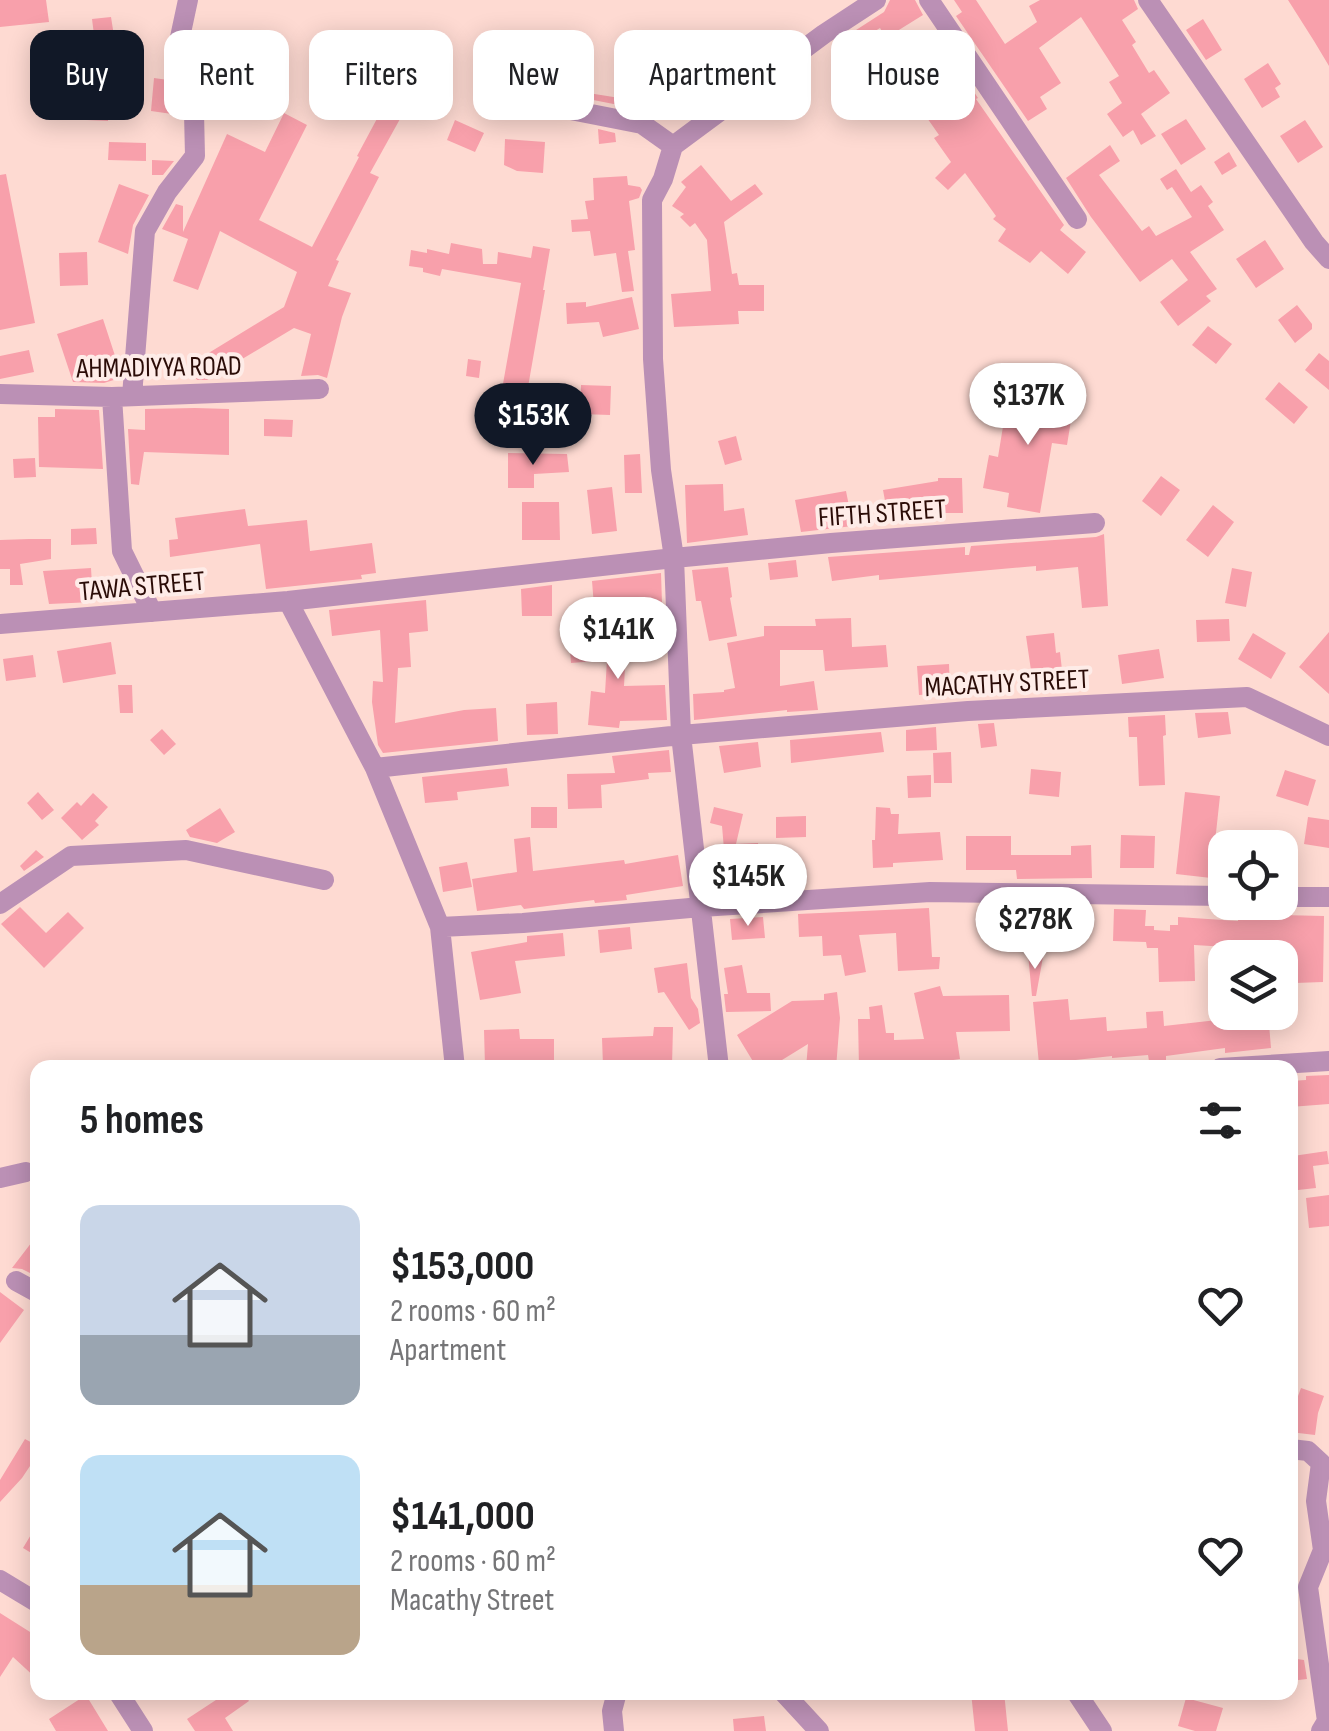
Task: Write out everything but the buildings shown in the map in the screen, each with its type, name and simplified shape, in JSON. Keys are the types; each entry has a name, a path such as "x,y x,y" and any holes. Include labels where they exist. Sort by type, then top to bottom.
{"street":[{"path":"152,612 122,551 122,396 146,231 167,192 196,156 193,69 178,42 188,0"},
{"path":"718,1060 681,736 674,558 661,470 654,359 652,200 673,146 876,0"},
{"path":"929,0 1077,219"},
{"path":"1148,0 1329,259"},
{"path":"594,114 642,124 673,146"},
{"name":"AHMADIYYA ROAD","path":"0,394 122,396 318,389"},
{"name":"FIFTH STREET","path":"288,601 674,558 1095,523"},
{"path":"288,601 374,768 440,927 454,1060"},
{"name":"TAWA STREET","path":"0,624 288,601"},
{"name":"MACATHY STREET","path":"374,768 968,711 1248,697 1329,736"},
{"path":"0,904 71,856 186,850 324,880"},
{"path":"440,927 930,892 1208,896"},
{"path":"1298,897 1329,898"},
{"path":"1298,1064 1329,1062"},
{"path":"0,1178 26,1172"},
{"path":"16,1281 30,1289"},
{"path":"1298,1450 1325,1462 1316,1501 1322,1550 1308,1587 1326,1721 1321,1731"},
{"path":"0,1580 30,1598"},
{"path":"123,1700 143,1731"},
{"path":"614,1731 615,1700"},
{"path":"790,1700 819,1731"},
{"path":"1081,1700 1102,1731"}]}
